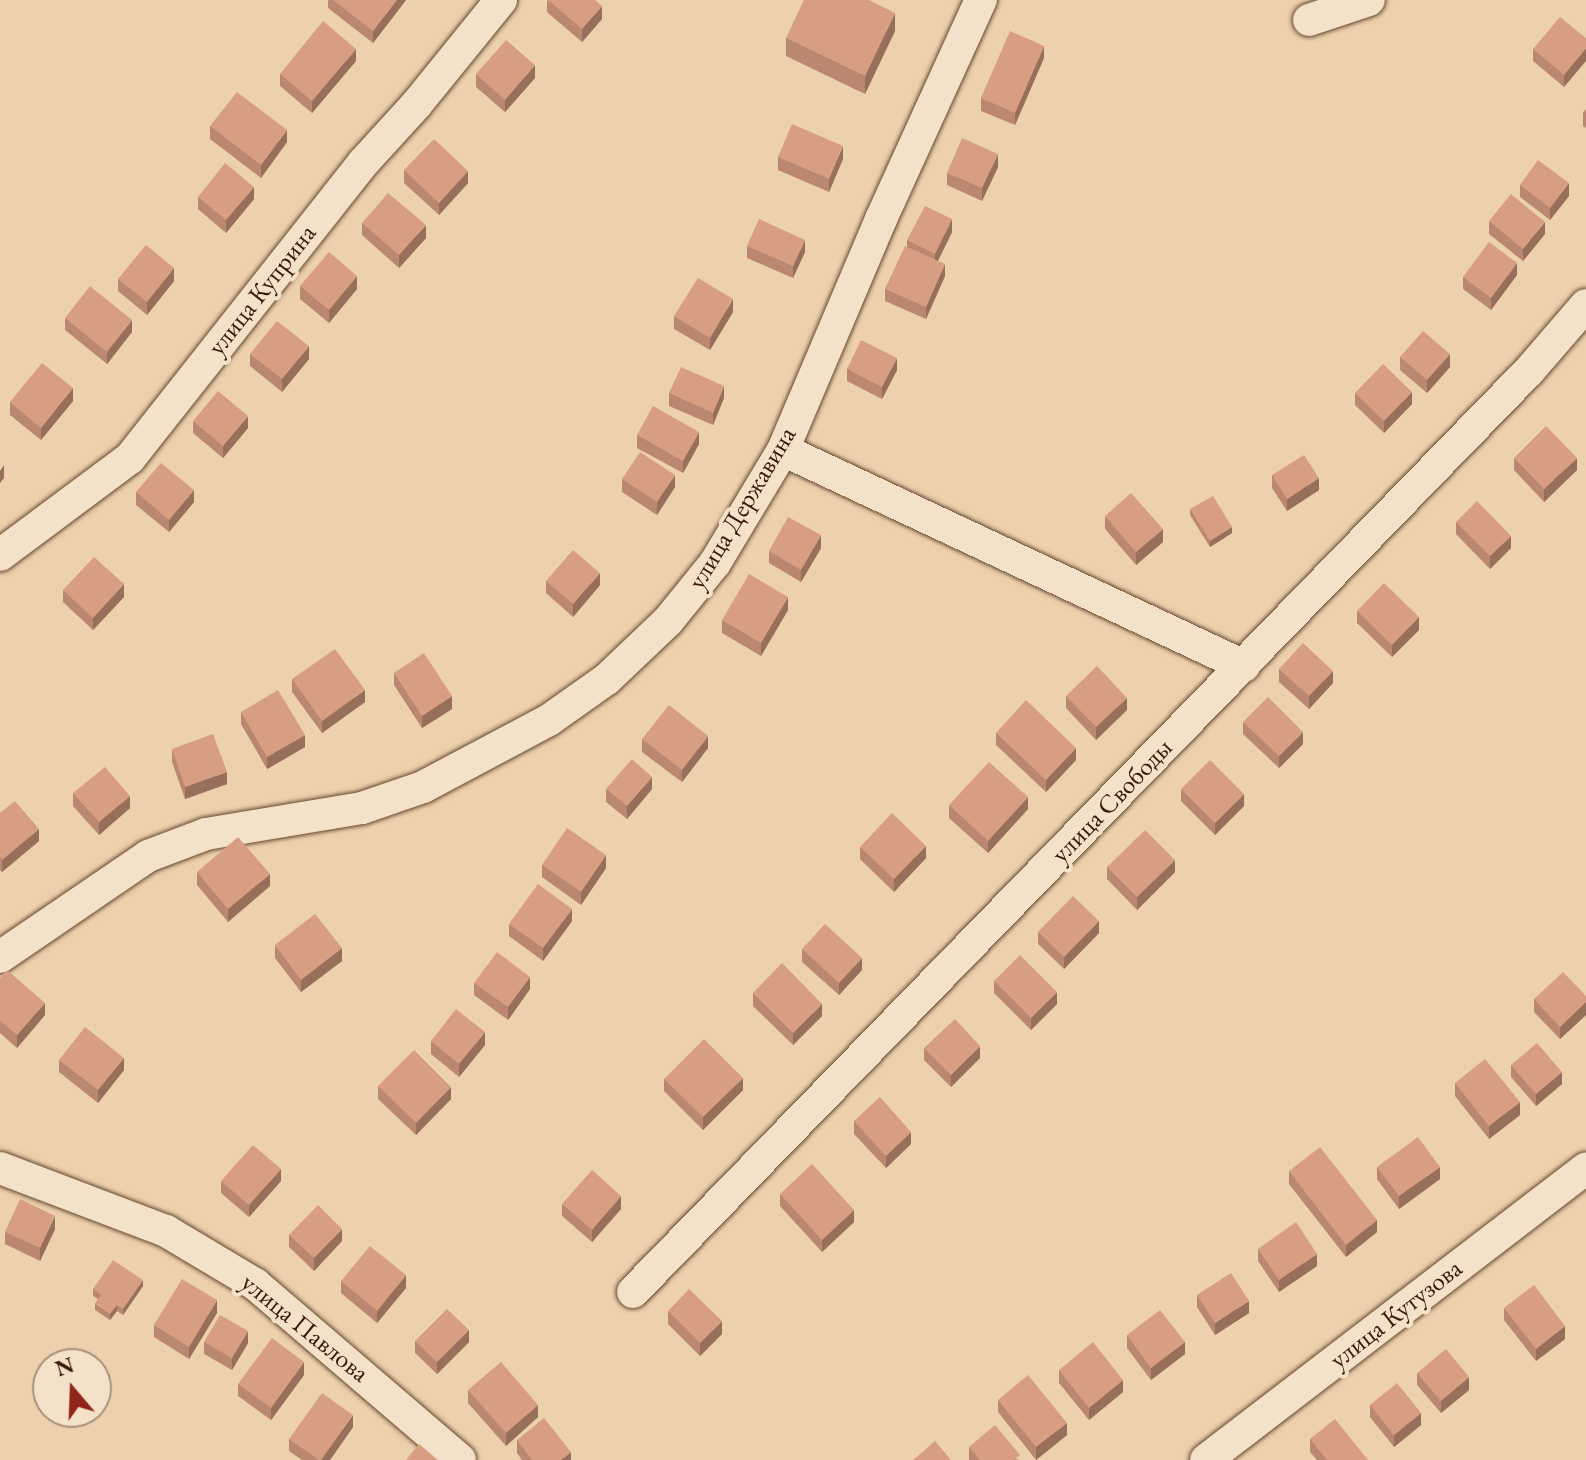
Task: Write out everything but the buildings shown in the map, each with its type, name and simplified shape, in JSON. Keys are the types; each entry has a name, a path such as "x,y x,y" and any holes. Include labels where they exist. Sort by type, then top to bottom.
{"street":[{"name":"улица Куприна","path":"0,555 130,458 353,175 501,0"},
{"name":"улица Державина","path":"0,957 148,856 206,834 362,808 423,787 549,720 607,679 668,621 715,563 783,450 881,219 981,0"},
{"path":"1309,20 1369,0"},
{"name":"улица Свободы","path":"633,1292 1529,371 1586,305"},
{"path":"783,450 1244,666"},
{"name":"улица Павлова","path":"0,1168 166,1231 255,1284 460,1460"},
{"name":"улица Кутузова","path":"1206,1460 1586,1168"}]}
